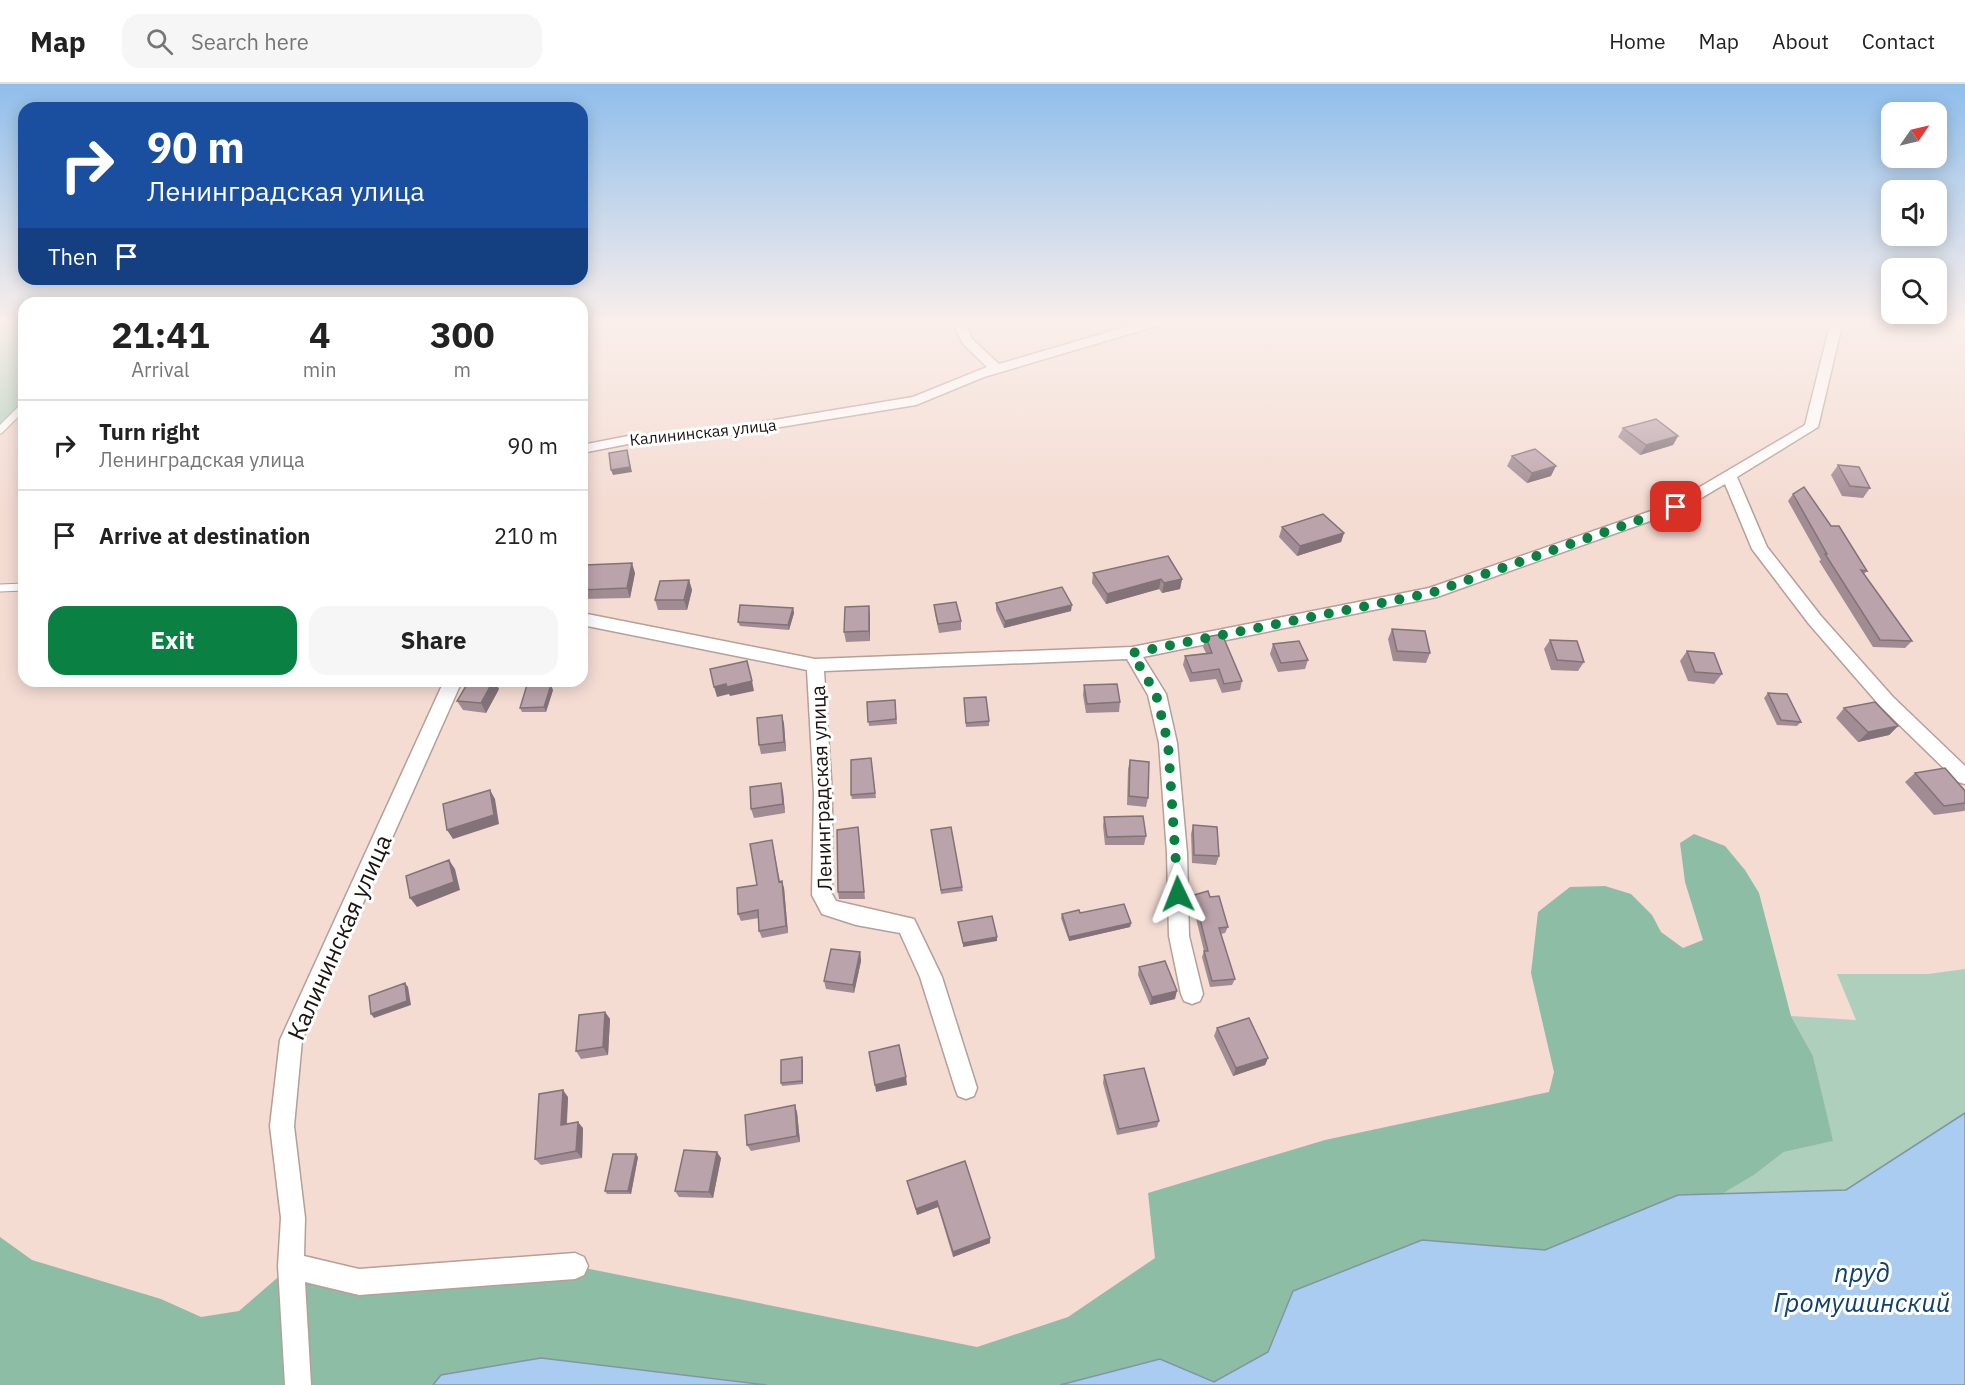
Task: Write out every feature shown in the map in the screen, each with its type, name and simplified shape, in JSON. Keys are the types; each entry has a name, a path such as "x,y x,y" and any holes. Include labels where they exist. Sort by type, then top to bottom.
{"street":[{"name":"Калининская улица","path":"588,448 628,440 725,432 916,400 964,382"},
{"name":"Ленинградская улица","path":"588,620 815,665 1132,653 1431,593 1676,507 1811,427 1823,382"},
{"path":"1729,475 1760,549 1815,620 1887,702 1965,777"},
{"path":"1132,653 1156,694 1168,743 1177,853 1179,936 1192,994"},
{"name":"Ленинградская улица","path":"815,665 823,794 822,895 829,908 855,916 907,925 931,977 966,1088"},
{"name":"Калининская улица","path":"298,1385 291,1266 293,1218 282,1126 291,1040 450,687"},
{"path":"291,1266 359,1282 575,1266"}],"lane":[{"path":"0,430 18,412"},
{"path":"0,588 18,587"}],"green space":[{"path":"0,382 18,382 18,412 0,430"},
{"path":"1694,834 1725,846 1745,870 1759,893 1791,1016 1813,1056 1833,1141 1784,1152 1754,1175 1722,1194 1678,1195 1545,1250 1422,1240 1293,1291 1268,1352 1214,1383 1160,1359 1060,1385 767,1385 541,1358 441,1375 433,1385 0,1385 0,1237 32,1260 161,1299 201,1317 239,1311 291,1266 359,1282 575,1266 977,1347 1068,1317 1155,1258 1148,1193 1325,1140 1549,1092 1554,1072 1531,973 1538,912 1570,887 1605,886 1631,894 1652,915 1661,932 1683,948 1703,940 1685,882 1680,843"},
{"name":"пруд Громушинский","path":"1965,969 1965,1385 1060,1385 1160,1359 1268,1352 1293,1291 1422,1240 1545,1250 1678,1195 1722,1194 1754,1175 1784,1152 1832,1141 1813,1056 1791,1016 1856,1020 1837,974 1928,974"}],"water":[{"name":"пруд Громушинский","path":"1965,1113 1965,1385 1060,1385 1160,1359 1214,1382 1268,1352 1293,1291 1422,1240 1545,1250 1678,1195 1846,1190"},
{"path":"541,1358 767,1385 433,1385 441,1375"}],"building":[{"path":"1656,419 1678,436 1646,445 1623,428"},
{"path":"1535,449 1556,466 1532,473 1512,456"},
{"path":"627,450 630,467 611,470 609,453"},
{"path":"1838,465 1859,467 1870,488 1850,486"},
{"path":"1804,487 1831,526 1839,526 1867,571 1861,570 1912,641 1880,640 1825,554 1827,554 1793,494"},
{"path":"1323,514 1344,533 1300,546 1282,527"},
{"path":"1168,556 1182,579 1164,583 1161,579 1107,594 1093,573"},
{"path":"632,563 627,588 588,590 588,565"},
{"path":"689,580 684,600 655,600 660,581"},
{"path":"1062,587 1072,605 1005,621 996,603"},
{"path":"956,602 961,621 938,624 934,605"},
{"path":"740,605 793,608 788,625 738,622"},
{"path":"869,606 869,631 844,632 845,607"},
{"path":"1392,629 1425,631 1430,653 1397,651"},
{"path":"1222,634 1242,681 1224,684 1219,669 1192,673 1185,656 1212,653 1206,637"},
{"path":"1550,640 1577,641 1584,662 1557,660"},
{"path":"1299,641 1308,660 1281,663 1273,644"},
{"path":"1687,651 1714,653 1722,674 1695,672"},
{"path":"747,661 752,681 727,687 726,684 714,687 710,669"},
{"path":"1117,684 1120,702 1087,704 1084,685"},
{"path":"465,687 490,687 481,703 457,701"},
{"path":"526,687 550,687 544,707 520,708"},
{"path":"1768,693 1787,694 1801,722 1781,720"},
{"path":"986,697 989,721 966,723 964,698"},
{"path":"895,700 896,719 868,722 867,702"},
{"path":"1875,702 1898,726 1868,732 1844,708"},
{"path":"782,715 784,742 759,745 757,718"},
{"path":"871,758 875,793 851,795 851,760"},
{"path":"1130,760 1149,762 1148,798 1129,796"},
{"path":"1945,768 1965,791 1965,803 1944,806 1915,773"},
{"path":"781,783 783,804 751,809 750,787"},
{"path":"490,790 494,815 447,830 443,804"},
{"path":"1143,816 1146,836 1107,837 1104,817"},
{"path":"1193,825 1217,827 1219,856 1194,855"},
{"path":"858,827 864,892 838,892 837,830"},
{"path":"951,827 962,887 941,890 931,830"},
{"path":"772,840 779,882 782,881 786,926 759,931 758,910 738,914 737,888 757,885 750,844"},
{"path":"449,860 454,882 410,898 406,876"},
{"path":"1208,891 1210,897 1219,896 1228,927 1219,928 1235,979 1212,981 1204,951 1208,951 1194,895"},
{"path":"1124,904 1131,923 1069,937 1062,914 1079,910 1080,913"},
{"path":"992,916 997,937 963,943 958,922"},
{"path":"831,949 860,952 853,985 824,981"},
{"path":"1165,961 1177,991 1152,997 1139,967"},
{"path":"405,983 407,1001 371,1014 369,996"},
{"path":"605,1012 603,1047 576,1051 579,1015"},
{"path":"1249,1018 1268,1058 1236,1068 1217,1028"},
{"path":"899,1045 906,1077 875,1085 869,1052"},
{"path":"802,1057 802,1081 781,1083 781,1060"},
{"path":"1144,1068 1159,1121 1119,1129 1104,1075"},
{"path":"563,1090 561,1125 578,1122 576,1151 535,1159 539,1094"},
{"path":"795,1105 797,1136 747,1145 745,1115"},
{"path":"684,1150 717,1152 709,1192 675,1191"},
{"path":"613,1154 636,1154 628,1191 605,1191"},
{"path":"965,1161 990,1238 953,1252 937,1201 916,1209 907,1181"}],"route":[{"path":"1178,894 1168,743 1156,694 1132,653 1431,593 1676,507"}]}
